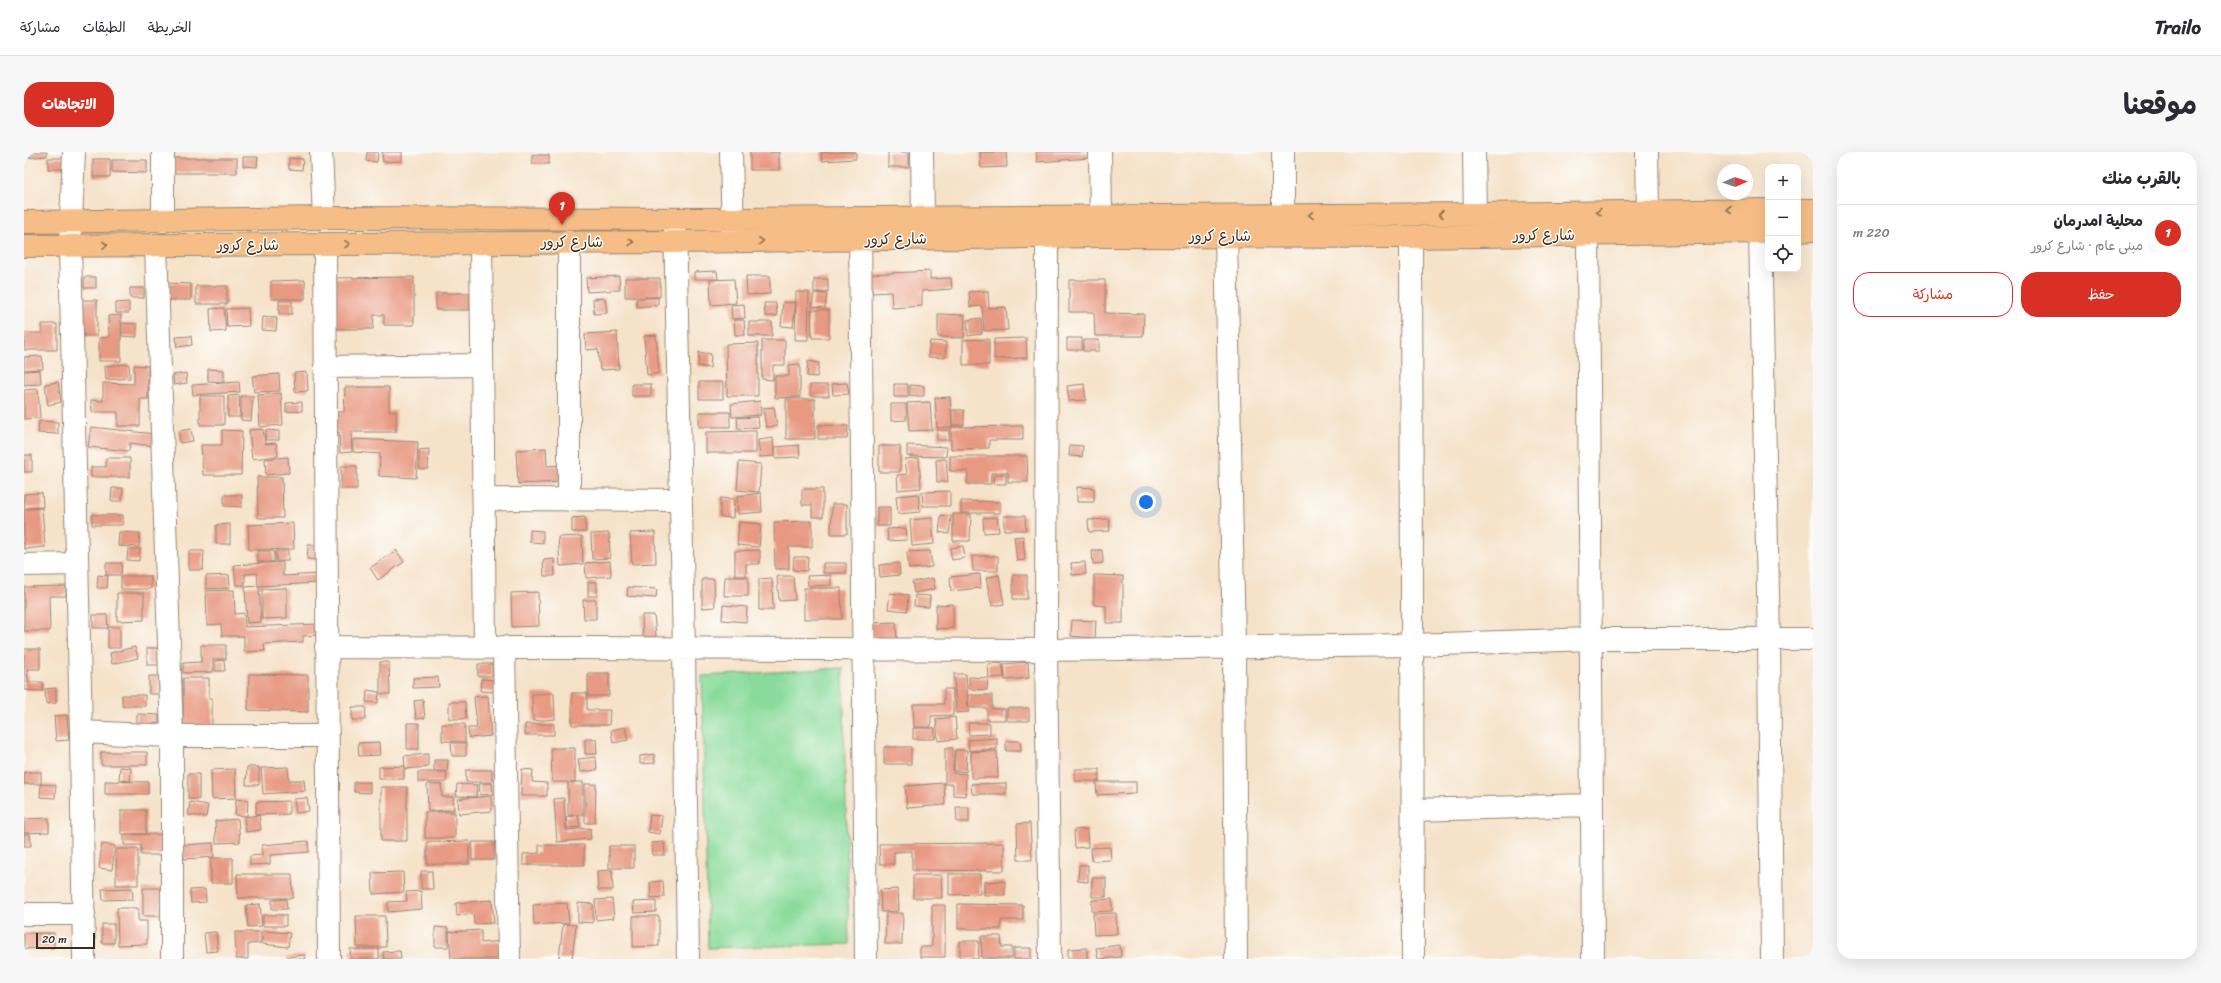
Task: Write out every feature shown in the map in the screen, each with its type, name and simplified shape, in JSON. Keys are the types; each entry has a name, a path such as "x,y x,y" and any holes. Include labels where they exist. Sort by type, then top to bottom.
{"main road":[{"name":"شارع كرور","path":"24,222 324,218 732,219 1283,216 1765,210"},
{"path":"1801,210 1813,210"},
{"path":"512,218 514,242"},
{"path":"1801,231 1813,230"},
{"name":"شارع كرور","path":"24,246 481,242 733,242 860,239 1226,236 1411,237 1764,232"}],"street":[{"path":"74,152 70,245 81,732 84,959"},
{"path":"162,221 163,152"},
{"path":"321,152 324,218"},
{"path":"732,152 733,242"},
{"path":"922,152 923,218"},
{"path":"1100,152 1102,216"},
{"path":"1283,152 1283,216"},
{"path":"1474,152 1475,214"},
{"path":"1647,152 1648,211"},
{"path":"675,218 684,648 688,959"},
{"path":"860,218 866,959"},
{"path":"1764,232 1772,959"},
{"path":"1588,235 1593,959"},
{"path":"1226,236 1234,647 1236,959"},
{"path":"1411,237 1413,959"},
{"path":"1047,238 1046,650 1050,959"},
{"path":"481,242 484,499 494,647 509,959"},
{"path":"569,242 569,500"},
{"path":"324,244 329,959"},
{"path":"156,245 172,736 172,959"},
{"path":"325,367 482,365"},
{"path":"484,499 681,500"},
{"path":"24,564 77,564"},
{"path":"326,647 1046,650 1412,645 1590,638 1813,639"},
{"path":"81,732 172,736 327,736"},
{"path":"1413,810 1591,806"},
{"path":"24,914 84,914"}],"green space":[{"path":"843,668 849,944 708,948 702,676"}],"building":[{"path":"25,152 47,152 47,156 25,158"},
{"path":"367,152 378,152 377,162 366,161"},
{"path":"382,152 402,152 402,161 383,162"},
{"path":"750,152 779,152 779,170 750,170"},
{"path":"821,152 856,152 856,159 822,161"},
{"path":"888,152 909,152 909,167 888,167"},
{"path":"980,152 1006,152 1007,167 981,168"},
{"path":"1036,152 1088,152 1089,158 1037,162"},
{"path":"532,155 549,155 549,164 532,164"},
{"path":"243,157 258,157 257,167 243,166"},
{"path":"48,158 71,158 71,169 48,169"},
{"path":"174,158 237,158 237,173 174,173"},
{"path":"289,158 303,159 302,170 289,169"},
{"path":"93,159 110,159 110,177 93,177"},
{"path":"112,160 147,160 147,173 112,172"},
{"path":"717,271 718,279 694,279 694,272"},
{"path":"930,271 930,279 951,278 952,289 922,291 922,306 892,308 891,292 872,293 871,274"},
{"path":"619,276 620,290 587,292 586,278"},
{"path":"746,276 770,276 770,294 747,295"},
{"path":"84,277 96,277 96,288 84,288"},
{"path":"414,277 414,325 384,325 384,315 374,315 373,329 332,329 332,278"},
{"path":"625,278 660,278 660,297 625,297"},
{"path":"734,279 736,303 711,305 710,280"},
{"path":"814,279 828,279 828,292 814,292"},
{"path":"305,280 305,299 271,299 271,281"},
{"path":"1069,280 1105,280 1105,313 1144,314 1143,336 1095,336 1094,312 1069,312"},
{"path":"167,283 191,284 191,300 167,300"},
{"path":"196,286 227,286 227,304 196,304"},
{"path":"130,288 144,288 144,298 130,298"},
{"path":"988,291 989,308 1006,307 1008,330 984,331 982,306 970,307 969,292"},
{"path":"796,292 809,292 808,340 795,340"},
{"path":"436,293 470,293 470,310 436,310"},
{"path":"814,293 827,294 825,308 812,307"},
{"path":"658,297 658,305 637,307 636,299"},
{"path":"605,298 607,313 594,314 593,299"},
{"path":"82,300 97,300 97,336 83,336"},
{"path":"279,301 292,301 292,314 279,314"},
{"path":"129,302 129,313 116,313 116,303"},
{"path":"783,302 796,303 793,327 781,326"},
{"path":"764,303 776,303 777,316 765,316"},
{"path":"744,304 745,318 732,319 731,305"},
{"path":"224,308 226,331 211,332 210,309"},
{"path":"248,308 249,326 227,327 226,309"},
{"path":"811,310 829,310 829,338 812,338"},
{"path":"938,314 965,315 964,338 938,337"},
{"path":"121,315 121,361 99,361 99,338 109,337 108,316"},
{"path":"263,317 277,318 276,331 262,330"},
{"path":"981,318 982,334 968,336 967,320"},
{"path":"734,320 744,320 745,335 735,335"},
{"path":"749,322 772,322 772,336 749,336"},
{"path":"122,323 137,324 137,337 122,336"},
{"path":"42,324 57,324 57,350 24,350 24,333 42,333"},
{"path":"617,332 619,369 600,370 598,349 586,350 585,334"},
{"path":"656,335 659,373 647,375 644,336"},
{"path":"191,336 192,345 177,347 176,337"},
{"path":"1026,338 1027,358 994,359 994,339"},
{"path":"1067,338 1082,338 1082,350 1067,350"},
{"path":"989,339 989,365 963,365 963,340"},
{"path":"762,340 785,340 785,365 773,365 773,380 762,379"},
{"path":"1084,340 1099,340 1099,351 1083,351"},
{"path":"930,341 946,342 945,358 928,357"},
{"path":"758,343 758,396 727,396 726,344"},
{"path":"699,352 711,354 710,368 698,366"},
{"path":"42,356 43,369 24,370 24,357"},
{"path":"808,361 819,363 817,377 807,376"},
{"path":"129,364 130,378 106,380 105,366"},
{"path":"800,364 800,397 775,398 775,376 789,376 789,365"},
{"path":"134,365 148,366 148,399 140,399 140,426 118,426 118,412 92,412 91,400 103,401 103,383 134,384"},
{"path":"208,369 224,370 224,382 208,381"},
{"path":"40,370 41,384 24,385 24,371"},
{"path":"307,372 308,391 295,392 294,373"},
{"path":"186,373 187,383 174,385 173,375"},
{"path":"279,374 280,391 254,392 252,376"},
{"path":"58,382 61,402 48,405 45,384"},
{"path":"239,382 240,392 193,395 192,385"},
{"path":"699,382 723,382 723,399 699,399"},
{"path":"847,383 849,394 833,395 832,384"},
{"path":"632,384 651,384 651,396 632,396"},
{"path":"894,384 908,384 908,397 894,397"},
{"path":"1084,384 1086,400 1069,401 1067,386"},
{"path":"810,385 828,385 829,396 810,396"},
{"path":"910,385 924,386 924,396 910,396"},
{"path":"345,387 389,387 389,411 396,411 396,432 351,432 352,452 340,453 339,432 336,432 336,412 344,412"},
{"path":"38,389 40,418 24,419 24,390"},
{"path":"281,393 283,425 260,427 258,395"},
{"path":"239,395 240,417 228,417 228,396"},
{"path":"200,396 224,396 224,425 200,425"},
{"path":"241,396 253,396 251,421 241,420"},
{"path":"950,397 952,427 937,428 935,398"},
{"path":"786,399 815,399 815,439 786,439"},
{"path":"760,401 761,415 732,417 731,404"},
{"path":"302,402 302,411 286,412 286,403"},
{"path":"930,402 932,430 909,431 907,403"},
{"path":"891,404 906,404 906,420 891,421"},
{"path":"774,407 777,426 766,427 763,408"},
{"path":"952,410 964,410 964,425 952,425"},
{"path":"699,412 730,412 730,427 699,427"},
{"path":"758,417 759,427 738,429 737,418"},
{"path":"39,421 58,422 58,434 38,433"},
{"path":"818,425 848,426 847,439 818,439"},
{"path":"1023,426 1023,440 989,440 989,448 951,449 951,427"},
{"path":"91,427 155,434 153,446 130,443 129,451 88,447"},
{"path":"191,429 193,441 180,443 179,431"},
{"path":"263,429 265,444 276,443 278,456 252,459 249,430"},
{"path":"222,430 242,431 241,475 203,475 201,445 222,445"},
{"path":"266,430 279,431 279,440 265,440"},
{"path":"937,430 949,430 949,440 937,440"},
{"path":"756,431 756,453 706,453 706,432"},
{"path":"773,438 774,456 760,457 758,440"},
{"path":"353,439 418,442 416,478 379,476 380,454 353,452"},
{"path":"799,445 800,457 775,458 775,447"},
{"path":"907,445 947,447 946,457 907,456"},
{"path":"1070,445 1083,446 1082,457 1069,456"},
{"path":"879,446 900,446 900,472 879,472"},
{"path":"546,448 547,466 561,465 562,482 518,484 516,450"},
{"path":"429,449 428,469 419,469 419,450"},
{"path":"24,455 32,455 32,472 24,472"},
{"path":"950,456 1027,456 1028,482 1008,482 1008,473 991,473 991,484 967,484 968,471 950,471"},
{"path":"288,457 289,473 266,475 265,459"},
{"path":"106,458 130,458 130,477 91,477 91,467 106,467"},
{"path":"919,458 921,488 898,490 897,475 907,474 905,459"},
{"path":"946,459 948,482 937,482 936,460"},
{"path":"739,462 761,464 759,492 737,490"},
{"path":"341,466 357,466 357,489 341,489"},
{"path":"994,475 1006,475 1006,484 993,484"},
{"path":"257,477 282,477 283,518 258,518"},
{"path":"1077,487 1094,488 1094,502 1077,502"},
{"path":"112,488 123,488 122,501 111,501"},
{"path":"802,489 823,489 823,517 812,517 812,505 802,505"},
{"path":"950,491 950,506 923,506 922,492"},
{"path":"42,493 43,507 24,508 24,494"},
{"path":"761,493 762,512 738,514 737,496"},
{"path":"918,494 920,512 898,514 896,496"},
{"path":"224,495 242,495 242,507 224,506"},
{"path":"720,498 734,499 733,518 720,517"},
{"path":"961,501 1000,502 1000,513 961,513"},
{"path":"832,504 847,504 847,534 831,534"},
{"path":"877,507 890,507 890,526 877,526"},
{"path":"42,508 45,547 24,549 24,510"},
{"path":"953,514 971,514 970,541 953,541"},
{"path":"92,515 123,515 123,525 92,525"},
{"path":"941,515 951,516 949,534 939,532"},
{"path":"1004,516 1025,516 1026,530 1004,530"},
{"path":"585,517 586,532 572,532 572,518"},
{"path":"997,517 999,532 984,533 983,518"},
{"path":"932,518 934,544 912,546 910,520"},
{"path":"1109,519 1110,531 1089,532 1088,520"},
{"path":"812,521 812,547 789,547 789,569 775,569 774,522"},
{"path":"739,522 761,524 759,547 737,545"},
{"path":"293,523 294,549 249,550 248,525"},
{"path":"230,524 230,544 216,544 216,525"},
{"path":"906,528 907,540 888,541 887,529"},
{"path":"530,530 543,531 543,543 530,542"},
{"path":"119,532 140,533 139,547 118,546"},
{"path":"655,532 656,563 632,564 630,533"},
{"path":"609,533 610,558 592,559 591,534"},
{"path":"582,536 583,564 560,566 558,537"},
{"path":"1023,536 1025,560 1017,561 1014,537"},
{"path":"308,545 321,545 320,560 307,559"},
{"path":"963,546 965,558 952,560 950,548"},
{"path":"128,549 140,549 139,561 127,560"},
{"path":"396,550 404,562 378,580 370,568"},
{"path":"760,550 760,564 746,564 746,576 735,576 735,551"},
{"path":"1092,550 1102,550 1103,563 1093,564"},
{"path":"189,551 204,551 203,570 189,570"},
{"path":"258,551 274,551 274,562 258,562"},
{"path":"276,551 288,551 288,561 276,561"},
{"path":"930,551 932,567 909,569 907,552"},
{"path":"972,556 998,556 998,571 973,571"},
{"path":"794,557 808,557 807,571 793,570"},
{"path":"554,559 555,576 544,576 543,560"},
{"path":"610,561 611,576 586,578 585,563"},
{"path":"283,562 283,576 320,574 321,583 258,586 257,573 245,574 245,585 236,585 234,565"},
{"path":"1085,562 1086,574 1072,575 1071,563"},
{"path":"106,563 122,563 121,575 106,575"},
{"path":"823,563 846,563 846,573 823,573"},
{"path":"899,563 900,575 880,577 879,565"},
{"path":"980,574 981,588 951,591 950,577"},
{"path":"98,575 108,576 107,588 97,588"},
{"path":"229,575 230,588 206,589 206,576"},
{"path":"831,575 831,585 808,586 807,576"},
{"path":"999,575 1004,604 992,606 986,578"},
{"path":"1013,575 1027,575 1027,599 1013,599"},
{"path":"1094,575 1123,576 1123,623 1106,623 1106,606 1094,605"},
{"path":"121,576 151,576 151,589 121,589"},
{"path":"777,576 793,576 795,600 779,601"},
{"path":"725,577 748,577 748,596 724,596"},
{"path":"772,578 773,610 759,610 759,579"},
{"path":"933,578 935,589 914,593 912,582"},
{"path":"702,579 714,579 715,607 702,608"},
{"path":"588,582 597,582 597,596 588,596"},
{"path":"66,586 66,596 49,596 50,631 24,631 24,587"},
{"path":"259,586 261,622 247,623 245,587"},
{"path":"628,587 657,589 656,598 627,596"},
{"path":"287,588 287,618 262,619 262,589"},
{"path":"804,588 841,588 842,619 804,619"},
{"path":"234,590 235,614 244,613 245,627 319,624 320,635 303,636 303,642 264,644 265,651 244,652 244,636 222,636 221,624 207,625 206,591"},
{"path":"538,592 539,626 512,627 511,593"},
{"path":"117,593 144,593 144,620 117,621"},
{"path":"890,593 908,595 907,611 888,609"},
{"path":"915,595 930,596 929,607 914,606"},
{"path":"583,600 596,600 596,619 584,619"},
{"path":"953,604 953,628 936,629 936,605"},
{"path":"723,605 747,607 746,622 722,620"},
{"path":"93,615 107,615 108,628 93,628"},
{"path":"642,615 654,615 656,636 643,637"},
{"path":"1072,620 1096,621 1095,638 1071,636"},
{"path":"896,622 897,643 872,643 871,623"},
{"path":"108,627 120,627 120,648 108,648"},
{"path":"201,645 226,645 226,659 213,659 213,672 183,673 183,663 201,662"},
{"path":"135,647 138,658 112,664 110,653"},
{"path":"147,648 161,648 161,665 147,665"},
{"path":"24,649 40,649 40,669 27,669 28,682 43,682 43,691 24,690"},
{"path":"224,660 225,671 215,671 215,661"},
{"path":"380,662 389,662 390,694 380,694"},
{"path":"1028,662 1029,678 1005,680 1004,664"},
{"path":"1002,663 1004,677 989,678 988,664"},
{"path":"478,664 492,664 492,676 478,676"},
{"path":"588,673 609,673 609,696 588,696"},
{"path":"249,674 308,675 308,712 248,710"},
{"path":"954,674 966,674 968,706 969,695 992,695 992,709 1005,709 1005,720 987,720 987,708 968,708 969,712 956,713"},
{"path":"149,676 159,676 159,694 149,694"},
{"path":"438,677 439,687 413,688 413,678"},
{"path":"969,677 988,678 987,690 969,689"},
{"path":"183,678 209,678 209,698 212,698 212,725 183,725"},
{"path":"481,679 496,680 496,692 480,691"},
{"path":"56,688 56,703 46,704 45,689"},
{"path":"944,689 953,689 953,715 931,716 931,727 914,727 913,704 944,704"},
{"path":"367,690 379,692 378,703 366,702"},
{"path":"554,693 555,719 533,721 532,694"},
{"path":"572,693 587,693 587,710 610,710 609,725 572,725"},
{"path":"122,695 145,695 145,706 122,706"},
{"path":"488,696 491,736 469,738 468,728 477,728 474,697"},
{"path":"423,700 425,718 416,719 414,701"},
{"path":"449,702 465,702 466,719 449,719"},
{"path":"352,707 366,707 365,720 352,720"},
{"path":"1007,708 1029,708 1029,721 1007,721"},
{"path":"137,714 159,715 159,724 137,724"},
{"path":"67,715 69,740 56,741 54,716"},
{"path":"955,717 957,739 938,741 936,719"},
{"path":"407,723 419,723 419,749 407,749"},
{"path":"968,723 990,723 990,734 969,735"},
{"path":"442,724 465,724 465,742 442,741"},
{"path":"525,724 554,724 554,735 525,735"},
{"path":"625,727 628,740 613,743 611,730"},
{"path":"913,728 935,728 935,739 913,739"},
{"path":"997,738 997,749 969,751 968,740"},
{"path":"585,739 596,739 597,754 585,754"},
{"path":"1006,741 1020,741 1021,751 1006,751"},
{"path":"379,742 380,755 359,756 358,743"},
{"path":"451,743 466,743 466,756 452,756"},
{"path":"884,747 911,747 911,764 884,764"},
{"path":"551,748 575,748 575,782 583,782 583,815 568,815 568,782 552,782"},
{"path":"945,748 953,748 953,773 966,774 965,796 953,795 953,784 945,784"},
{"path":"955,750 967,750 966,772 954,771"},
{"path":"997,751 998,778 971,778 971,752"},
{"path":"101,752 147,752 147,765 101,765"},
{"path":"428,754 428,767 405,769 404,756"},
{"path":"654,754 655,763 640,764 640,756"},
{"path":"596,757 597,770 580,772 578,759"},
{"path":"434,760 448,760 447,771 434,771"},
{"path":"404,766 404,779 379,779 379,767"},
{"path":"120,767 131,768 130,781 119,780"},
{"path":"247,767 259,767 259,785 246,785"},
{"path":"288,767 289,780 304,780 305,791 263,794 261,768"},
{"path":"235,769 236,798 212,799 211,770"},
{"path":"522,769 533,770 532,782 547,783 547,796 521,796"},
{"path":"1075,769 1099,769 1099,781 1075,781"},
{"path":"466,770 492,770 492,782 466,782"},
{"path":"24,772 41,772 41,784 24,784"},
{"path":"418,772 447,772 446,782 418,782"},
{"path":"188,774 199,774 199,799 188,799"},
{"path":"105,781 148,782 148,794 105,794"},
{"path":"354,782 370,782 370,793 354,792"},
{"path":"1096,782 1136,782 1136,793 1097,795"},
{"path":"492,783 493,794 480,795 479,784"},
{"path":"944,783 945,805 907,808 905,786"},
{"path":"1006,783 1006,794 972,794 971,784"},
{"path":"41,784 56,785 55,798 40,797"},
{"path":"427,784 441,784 442,797 453,797 454,810 428,811"},
{"path":"457,784 477,785 476,797 456,796"},
{"path":"585,784 596,784 595,823 585,823"},
{"path":"381,787 407,787 407,841 381,841"},
{"path":"491,796 492,811 459,814 458,799"},
{"path":"307,798 309,811 296,813 294,799"},
{"path":"564,798 566,830 590,828 591,839 557,842 554,799"},
{"path":"236,799 248,800 247,816 235,815"},
{"path":"289,801 289,814 256,815 256,802"},
{"path":"190,802 208,805 206,817 188,815"},
{"path":"956,807 969,807 969,822 957,822"},
{"path":"121,810 146,810 146,834 121,834"},
{"path":"425,812 455,812 455,838 425,838"},
{"path":"259,815 261,830 246,832 244,817"},
{"path":"578,815 580,827 567,828 566,817"},
{"path":"650,815 662,816 660,834 648,832"},
{"path":"49,818 49,832 24,833 24,819"},
{"path":"238,819 240,842 216,843 215,821"},
{"path":"1030,823 1032,860 1018,860 1017,824"},
{"path":"1087,829 1088,847 1075,848 1074,830"},
{"path":"24,834 30,834 31,846 24,846"},
{"path":"162,834 162,855 141,855 141,845 124,845 124,835"},
{"path":"308,841 309,852 270,855 270,864 250,865 250,856 262,855 262,845"},
{"path":"469,841 469,864 427,864 427,842"},
{"path":"472,842 494,842 494,860 472,860"},
{"path":"664,842 665,855 652,855 651,843"},
{"path":"213,843 214,857 184,859 183,845"},
{"path":"1004,843 1004,871 912,870 912,851 894,852 894,864 880,864 879,844"},
{"path":"102,844 115,846 112,870 99,868"},
{"path":"539,845 584,845 584,865 523,865 523,854 539,853"},
{"path":"609,846 634,846 634,868 609,868"},
{"path":"1110,847 1111,860 1092,861 1091,848"},
{"path":"116,849 138,849 138,885 116,885"},
{"path":"211,858 233,858 233,883 211,883"},
{"path":"1079,865 1088,865 1088,882 1078,881"},
{"path":"612,870 613,890 598,890 597,871"},
{"path":"421,871 432,871 433,889 421,889"},
{"path":"403,872 404,892 373,894 372,873"},
{"path":"237,874 292,874 293,898 238,898"},
{"path":"949,874 980,874 980,894 949,895"},
{"path":"913,875 941,875 942,898 913,898"},
{"path":"1092,878 1106,878 1106,897 1092,897"},
{"path":"663,881 664,897 651,898 650,882"},
{"path":"1005,881 1005,895 984,895 984,882"},
{"path":"132,888 133,899 103,900 102,889"},
{"path":"143,888 161,888 161,916 143,916"},
{"path":"205,889 206,902 191,903 190,890"},
{"path":"898,889 899,911 881,912 880,890"},
{"path":"421,891 422,909 388,912 388,902 407,901 406,892"},
{"path":"286,899 287,909 272,909 272,900"},
{"path":"612,899 614,918 596,920 595,900"},
{"path":"1112,899 1112,911 1092,912 1092,900"},
{"path":"492,900 494,923 474,924 473,914 457,916 456,903"},
{"path":"656,901 656,912 634,913 633,902"},
{"path":"567,903 569,923 534,925 533,905"},
{"path":"578,903 593,904 593,923 578,922"},
{"path":"260,904 262,926 248,927 246,905"},
{"path":"958,904 1023,905 1023,920 1001,920 1001,929 958,929"},
{"path":"932,905 945,905 945,957 920,957 920,947 932,947"},
{"path":"117,908 138,908 138,921 147,921 147,944 118,945"},
{"path":"886,913 903,913 902,944 885,944"},
{"path":"1116,913 1117,934 1094,935 1093,914"},
{"path":"263,915 286,915 286,926 263,926"},
{"path":"356,916 385,916 386,947 357,947"},
{"path":"633,916 659,916 659,946 633,947"},
{"path":"102,924 114,924 114,943 102,943"},
{"path":"563,924 576,925 572,959 559,959"},
{"path":"435,927 448,928 448,947 435,947"},
{"path":"481,930 481,943 503,941 504,959 451,959 449,932"},
{"path":"264,931 290,933 288,947 262,944"},
{"path":"216,932 218,951 206,952 204,933"},
{"path":"235,932 261,932 261,943 248,944 248,959 236,959"},
{"path":"24,933 54,933 54,948 24,949"},
{"path":"981,936 1001,936 1002,947 1012,947 1012,958 982,958"},
{"path":"960,941 979,941 978,959 960,959"},
{"path":"1120,945 1121,957 1098,959 1096,948"},
{"path":"1014,948 1031,948 1031,959 1014,959"},
{"path":"1087,948 1087,959 1068,959 1068,949"},
{"path":"350,949 379,949 379,959 351,959"},
{"path":"400,951 401,959 384,959 383,952"},
{"path":"305,955 306,959 287,959 287,957"}],"place":[{"name":"محلية امدرمان","path":"562,225"}]}
